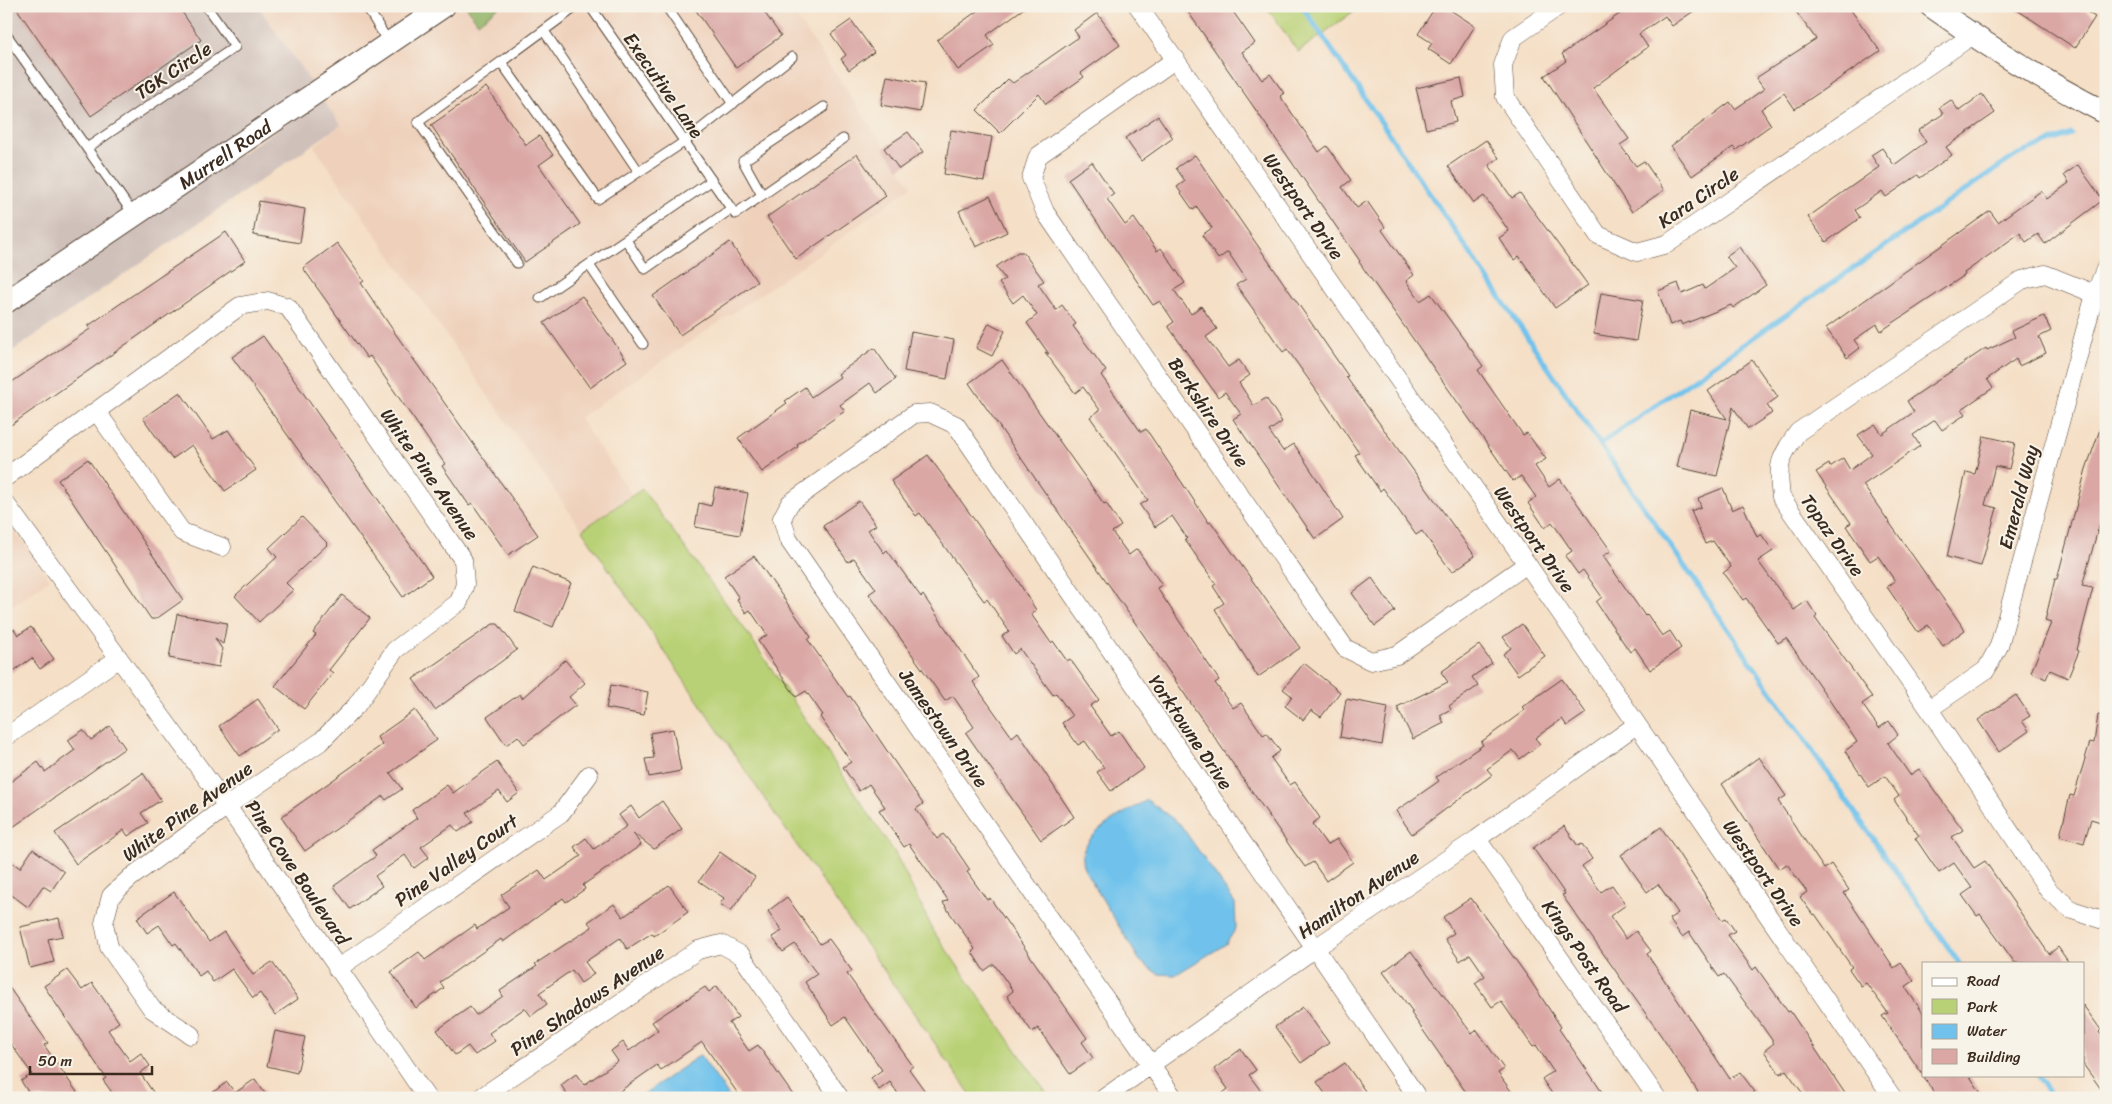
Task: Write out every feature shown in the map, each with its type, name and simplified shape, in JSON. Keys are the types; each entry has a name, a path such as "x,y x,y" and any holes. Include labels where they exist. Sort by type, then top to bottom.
{"street":[{"name":"Murrell Road","path":"6,302 444,6"},
{"name":"Westport Drive","path":"1138,6 1527,564 1893,1098"},
{"name":"Kara Circle","path":"1559,6 1513,38 1503,65 1506,97 1598,235 1636,252 1667,244 1973,36"},
{"path":"1932,6 1973,36 2058,87 2106,113"},
{"name":"Berkshire Drive","path":"1176,58 1038,156 1031,178 1045,212 1345,648 1371,661 1397,655 1527,564"},
{"name":"Emerald Way","path":"1929,709 1986,670 1999,646 2095,294 2106,267"},
{"name":"Topaz Drive","path":"2095,294 2045,274 2022,280 1798,432 1786,448 1777,470 1781,497 1929,709 2049,891 2072,910 2106,921"},
{"name":"White Pine Avenue","path":"6,476 97,412 240,306 268,301 288,307 463,560 465,584 459,602 395,650 356,706 320,742 227,806 130,878 111,896 104,923 109,948 152,1008 191,1035"},
{"path":"97,412 182,532 222,547"},
{"name":"Yorktowne Drive","path":"914,414 930,414 956,425 1418,1098"},
{"name":"Jamestown Drive","path":"914,414 790,503 782,518 788,539 1174,1098"},
{"name":"Pine Cove Boulevard","path":"6,504 227,806 427,1098"},
{"path":"6,737 118,658"},
{"name":"Hamilton Avenue","path":"1104,1098 1314,949 1477,839 1636,725"},
{"name":"Pine Valley Court","path":"337,969 561,813 588,775"},
{"name":"Kings Post Road","path":"1477,839 1658,1098"},
{"name":"Pine Shadows Avenue","path":"480,1098 698,950 721,944 741,955 840,1098"}],"lane":[{"name":"TGK Circle","path":"87,148 235,47 206,6"},
{"path":"366,6 390,43"},
{"path":"517,263 418,122 578,6"},
{"name":"Executive Lane","path":"590,6 731,209"},
{"path":"666,6 733,104"},
{"path":"544,31 639,172"},
{"path":"6,34 134,216"},
{"path":"501,62 598,198 684,142 792,57"},
{"path":"762,194 743,161 824,107"},
{"path":"626,240 645,269 731,209 735,214 843,139"},
{"path":"540,298 711,182"},
{"path":"589,265 643,344"}],"shaded area":[{"path":"6,6 258,6 313,85 6,292"},
{"path":"258,6 429,6 313,85"},
{"path":"459,6 466,6 478,22 500,6 789,6 912,186 819,254 579,418 632,495 582,530 314,146 341,125 322,99"},
{"path":"322,99 341,125 8,354 6,351 6,312"},
{"path":"6,519 50,579 6,610"}],"green space":[{"path":"466,6 500,6 478,23"},
{"path":"1266,6 1361,6 1298,52"},
{"path":"642,489 744,628 895,853 934,932 1050,1098 973,1098 777,817 582,530"}],"water":[{"path":"1147,800 1180,824 1235,903 1236,928 1226,944 1175,975 1158,974 1140,961 1084,869 1083,853 1092,837 1110,822"},
{"path":"700,1055 730,1098 638,1098"}],"building":[{"path":"15,6 178,6 201,40 91,116"},
{"path":"693,6 760,6 781,36 736,68"},
{"path":"984,6 1027,6 987,35 994,45 958,70 937,40"},
{"path":"1184,6 1229,6 1255,43 1242,52 1262,80 1270,74 1284,93 1280,96 1319,152 1327,146 1351,180 1342,187 1357,208 1367,201 1385,227 1382,230 1414,275 1406,281 1420,301 1431,294 1483,366 1478,370 1523,435 1527,433 1546,459 1535,466 1549,487 1560,479 1611,551 1603,556 1645,616 1647,614 1662,636 1670,631 1681,648 1650,670 1635,648 1630,652 1596,602 1602,597 1583,570 1578,574 1565,556 1572,551 1552,522 1545,528 1528,503 1536,497 1521,476 1513,481 1359,262"},
{"path":"1436,6 1444,6 1475,26 1451,64 1428,49 1432,43 1418,34"},
{"path":"1631,6 1701,6 1672,26 1665,16 1639,34 1648,47 1593,88 1629,139 1620,145 1636,166 1644,161 1664,190 1632,212 1544,76 1566,61 1562,54"},
{"path":"1792,6 1848,6 1880,51 1795,109 1784,93 1761,109 1771,125 1736,150 1733,147 1692,176 1671,146 1730,102 1735,109 1764,89 1756,78 1816,39"},
{"path":"2011,6 2078,6 2095,17 2075,48"},
{"path":"1097,13 1120,45 1081,73 1084,77 1046,104 1039,94 1000,133 977,110 1008,79 1013,83 1079,37 1074,30"},
{"path":"851,20 874,52 849,70 841,59 846,55 831,34"},
{"path":"887,76 925,83 920,112 881,105"},
{"path":"1461,78 1465,97 1451,101 1456,122 1426,129 1416,88"},
{"path":"486,87 526,145 539,136 553,155 539,165 580,224 525,262 431,125"},
{"path":"1982,94 1995,113 1946,147 1952,155 1920,178 1918,175 1886,197 1882,191 1855,210 1860,218 1826,242 1808,217 1879,167 1871,155 1882,148 1894,165 1926,142 1918,131 1943,114 1939,108 1951,100 1959,111"},
{"path":"1158,116 1173,138 1141,161 1125,138"},
{"path":"951,130 992,137 984,181 944,174"},
{"path":"908,132 923,152 899,169 884,148"},
{"path":"1486,140 1499,158 1489,165 1512,198 1520,193 1588,285 1555,308 1519,256 1514,260 1499,238 1509,231 1484,196 1474,203 1448,166"},
{"path":"857,154 886,196 796,259 767,217"},
{"path":"1195,155 1348,376 1346,377 1475,556 1452,572 1422,531 1416,535 1383,488 1380,491 1355,455 1359,453 1326,404 1287,349 1283,352 1236,285 1246,279 1228,252 1218,259 1202,235 1212,228 1197,207 1193,210 1177,187 1185,181 1176,168"},
{"path":"1092,162 1114,194 1107,199 1125,225 1134,218 1157,251 1161,248 1185,283 1174,290 1191,314 1201,306 1217,329 1206,337 1228,367 1239,360 1250,375 1239,383 1254,406 1266,398 1282,422 1269,431 1283,451 1294,444 1343,519 1315,539 1233,419 1241,414 1225,392 1218,397 1168,326 1174,322 1160,301 1153,305 1068,179"},
{"path":"2078,165 2103,200 2045,244 2038,234 2026,242 2020,233 1964,273 1965,275 1881,331 1877,324 1854,340 1860,348 1847,358 1826,328 1990,211 1998,222 2041,191 2047,199 2069,183 2064,175"},
{"path":"990,196 1007,232 976,247 959,211"},
{"path":"259,201 305,209 300,243 253,235"},
{"path":"226,232 245,261 11,425 6,418 6,386 90,329 88,326"},
{"path":"730,242 757,282 680,335 653,296"},
{"path":"337,243 364,281 361,283 397,336 538,535 508,555 472,503 469,505 442,466 445,464 370,356 367,358 303,268"},
{"path":"1739,247 1766,285 1733,308 1731,305 1682,325 1680,321 1670,325 1658,291 1678,283 1682,294 1703,285 1705,289 1735,268 1726,256"},
{"path":"1018,252 1023,252 1044,281 1038,284 1056,310 1062,305 1076,324 1073,326 1106,371 1101,375 1141,432 1146,429 1209,523 1211,522 1300,648 1258,677 1215,609 1224,603 1213,586 1216,584 1185,540 1187,538 1172,516 1155,527 1140,505 1148,500 1090,417 1100,410 1083,387 1075,393 1045,352 1049,354 1027,323 1037,315 1023,295 1013,303 999,283 1005,279 996,267"},
{"path":"1601,293 1643,300 1636,341 1594,334"},
{"path":"582,296 627,361 590,388 544,323"},
{"path":"2044,316 2051,331 2039,337 2046,353 2019,366 2016,359 1987,379 1993,388 1962,409 1966,414 1942,430 1935,420 1913,435 1920,446 1863,485 1965,630 1943,646 1928,625 1918,632 1887,587 1895,581 1878,556 1870,561 1846,526 1851,523 1816,472 1829,464 1830,467 1843,458 1850,470 1872,454 1858,435 1875,424 1882,434 1914,412 1907,401 1986,348 1987,350 2015,337 2012,331"},
{"path":"989,323 1005,331 992,356 976,348"},
{"path":"911,332 954,340 947,379 904,371"},
{"path":"263,336 432,576 403,597 232,357"},
{"path":"874,348 896,379 877,393 870,383 840,405 845,411 797,444 798,447 762,472 738,438 787,403 785,401 805,387 811,397 840,377 838,374"},
{"path":"1002,360 1121,526 1112,532 1129,555 1137,549 1162,585 1157,588 1219,680 1215,683 1233,708 1241,703 1263,735 1267,733 1280,751 1271,758 1290,785 1295,782 1320,818 1312,824 1327,845 1337,839 1353,862 1326,881 1313,862 1305,867 1294,852 969,383"},
{"path":"1752,360 1778,397 1767,405 1772,413 1748,429 1733,407 1717,476 1677,467 1690,410 1727,419 1708,391"},
{"path":"180,392 213,439 228,430 256,470 225,491 192,445 172,459 143,418"},
{"path":"2103,421 2106,421 2106,520 2101,519 2082,586 2093,588 2077,650 2079,651 2068,678 2050,670 2046,679 2031,672 2051,623 2045,621 2055,579 2057,579 2086,469"},
{"path":"1984,436 2015,443 2009,469 1995,466 1985,505 1997,508 1981,566 1947,557 1966,472 1975,474"},
{"path":"928,455 1016,578 1036,610 1031,614 1051,643 1053,641 1067,661 1070,659 1099,700 1090,706 1111,736 1119,731 1144,768 1111,791 1097,772 1104,768 1085,741 1078,745 1062,723 1072,716 1056,693 1053,695 1020,649 1014,654 1002,636 1009,631 987,599 984,601 920,513 916,516 891,481"},
{"path":"88,459 183,600 156,619 151,619 58,480"},
{"path":"715,487 748,493 740,535 695,527 699,503 711,506"},
{"path":"1723,488 1732,510 1743,505 1757,537 1761,534 1773,551 1758,561 1794,610 1807,601 1817,616 1815,618 1872,697 1862,704 1879,728 1889,721 1898,735 1888,743 1910,775 1919,769 1963,830 1952,837 1974,868 1985,861 2049,954 2058,947 2068,962 2014,962 1980,914 1977,916 1962,895 1972,888 1954,863 1939,873 1915,838 1919,836 1894,800 1899,796 1885,776 1869,787 1845,751 1857,742 1828,698 1786,638 1778,643 1746,598 1743,600 1723,573 1731,567 1713,541 1705,544 1691,511 1701,507 1698,498"},
{"path":"859,501 876,525 868,530 884,553 887,550 921,597 923,595 979,677 973,682 1012,737 1018,732 1074,817 1041,840 966,733 974,727 953,696 945,701 869,594 876,589 854,558 848,562 823,526"},
{"path":"302,517 328,544 286,583 293,590 259,622 235,596 277,557 269,548"},
{"path":"754,556 811,637 808,640 848,697 850,696 923,804 916,809 937,839 943,834 955,848 970,870 967,872 987,900 990,898 1087,1038 1082,1042 1093,1058 1070,1074 1038,1028 1032,1032 1007,996 1013,991 994,964 984,971 972,952 975,949 943,903 948,900 909,844 904,847 879,810 885,807 869,784 859,791 843,767 851,762 820,717 823,715 806,691 796,697 758,641 767,635 750,610 746,613 737,599 739,598 724,576"},
{"path":"533,567 571,583 553,627 515,611"},
{"path":"1372,578 1395,611 1375,626 1352,593"},
{"path":"342,595 370,618 329,670 333,673 304,709 275,686 316,635 313,633"},
{"path":"177,614 227,623 223,644 215,638 222,649 219,667 169,658"},
{"path":"493,624 498,624 517,650 435,710 413,679"},
{"path":"1522,624 1545,656 1518,675 1503,654 1511,648 1503,637"},
{"path":"31,627 54,659 40,669 32,658 12,672 6,664 6,635 14,629 18,635"},
{"path":"1479,645 1492,663 1472,677 1478,686 1449,706 1451,709 1440,715 1444,723 1413,739 1397,707 1448,682 1441,672"},
{"path":"565,660 585,683 569,697 576,705 524,744 518,736 506,745 487,717 520,694 522,698"},
{"path":"1304,663 1340,692 1321,717 1311,710 1303,720 1285,706 1292,696 1283,689"},
{"path":"1562,679 1586,713 1567,726 1562,719 1535,738 1540,744 1520,759 1513,750 1487,769 1492,775 1412,834 1396,811 1439,781 1436,777 1483,745 1481,742 1525,710 1522,707"},
{"path":"611,685 648,692 644,715 606,708"},
{"path":"2016,695 2030,716 2022,721 2029,731 1999,752 1978,720"},
{"path":"258,699 278,729 240,756 219,726"},
{"path":"1346,699 1388,707 1382,745 1340,737"},
{"path":"415,710 437,740 390,773 402,789 386,800 383,796 305,851 281,817 382,745 377,737"},
{"path":"2098,715 2106,716 2106,816 2104,823 2091,819 2084,843 2060,836 2070,795 2074,796 2090,742 2094,743"},
{"path":"110,726 125,748 6,832 6,785 38,762 45,772 75,750 68,740 83,730 91,740"},
{"path":"673,729 681,771 649,777 645,759 654,758 650,733"},
{"path":"1759,757 1786,796 1778,801 1824,869 1831,864 1849,890 1844,893 1894,968 1901,963 1914,981 1905,987 1922,1012 1922,1074 1882,1016 1888,1013 1866,983 1861,986 1849,969 1852,967 1815,914 1813,915 1800,897 1807,892 1787,864 1779,869 1722,784"},
{"path":"497,762 519,793 507,802 499,791 467,813 473,822 458,832 452,825 421,847 429,857 414,868 405,855 375,876 382,886 350,909 334,886 376,856 372,850 417,818 412,810 447,785 453,793"},
{"path":"143,773 161,800 141,813 148,823 128,836 124,830 76,864 55,833"},
{"path":"662,801 682,829 654,849 633,833 641,845 583,885 585,889 566,902 563,898 503,942 501,939 440,982 444,988 416,1008 391,972 419,952 425,960 475,925 477,929 509,907 501,895 539,870 546,880 581,856 574,847 586,838 594,849 627,826 619,815 631,806 639,818"},
{"path":"1564,826 1578,846 1582,844 1592,859 1582,866 1601,892 1612,885 1626,905 1610,916 1626,939 1636,931 1651,951 1647,954 1730,1079 1740,1072 1755,1092 1746,1098 1702,1098 1660,1034 1562,895 1565,894 1533,848"},
{"path":"1661,827 1722,920 1726,918 1735,931 1728,935 1753,970 1756,967 1788,1012 1790,1011 1848,1098 1806,1098 1786,1070 1780,1074 1764,1051 1774,1043 1758,1020 1724,974 1719,977 1689,932 1682,937 1669,919 1678,913 1658,884 1647,892 1621,855"},
{"path":"33,849 64,872 51,891 43,886 28,907 6,891 6,858 20,868"},
{"path":"720,852 755,877 731,911 720,904 724,898 699,881"},
{"path":"669,885 688,912 654,936 652,933 627,949 620,938 585,962 594,974 581,983 572,970 539,993 547,1004 531,1016 525,1008 489,1033 495,1041 475,1055 468,1046 455,1055 437,1030 470,1007 476,1015 503,996 500,991 537,966 535,964 592,927 588,922 614,904 623,917"},
{"path":"174,892 209,942 224,932 253,975 272,962 298,999 275,1015 260,993 253,998 232,969 213,982 206,971 199,976 176,943 173,945 159,925 147,933 137,918"},
{"path":"787,897 820,944 829,939 852,971 847,974 913,1066 909,1069 930,1098 901,1098 890,1082 879,1090 871,1078 882,1070 845,1017 833,1025 805,982 817,974 795,944 783,952 772,937 782,931 768,911"},
{"path":"1471,898 1530,980 1561,1027 1559,1029 1606,1098 1555,1098 1542,1079 1553,1071 1536,1045 1533,1047 1501,1001 1492,1007 1475,983 1485,976 1470,954 1460,961 1445,939 1454,933 1443,917"},
{"path":"59,918 63,936 48,939 54,962 30,968 20,927"},
{"path":"1411,951 1472,1034 1477,1030 1504,1069 1498,1073 1516,1098 1470,1098 1411,1013 1413,1012 1383,972"},
{"path":"67,970 82,990 92,983 102,997 119,1022 108,1030 130,1061 141,1053 150,1066 140,1073 157,1098 116,1098 103,1080 106,1078 44,986"},
{"path":"6,983 48,1043 44,1045 81,1098 32,1098 21,1081 32,1074 6,1037"},
{"path":"717,986 738,1017 729,1023 749,1051 758,1045 795,1098 741,1098 702,1042 661,1070 657,1065 610,1098 566,1098 568,1096 561,1085 576,1074 584,1085 618,1061 611,1051 623,1042 629,1051 658,1030 652,1022 705,987 709,992"},
{"path":"2084,1006 2101,1030 2099,1032 2106,1042 2106,1096 2084,1065"},
{"path":"1303,1007 1329,1043 1301,1063 1275,1027"},
{"path":"275,1031 305,1037 297,1073 267,1066"},
{"path":"1241,1049 1256,1070 1249,1075 1266,1098 1217,1098 1228,1089 1214,1069"},
{"path":"1345,1063 1370,1098 1328,1098 1317,1082"},
{"path":"1923,1076 1970,1076 1984,1098 1938,1098"},
{"path":"255,1079 268,1098 205,1098 227,1082 235,1093"}],"waterway":[{"path":"1302,6 1600,444 1958,962"},
{"path":"1600,444 2017,155 2071,134"},
{"path":"2038,1076 2053,1098"}]}
